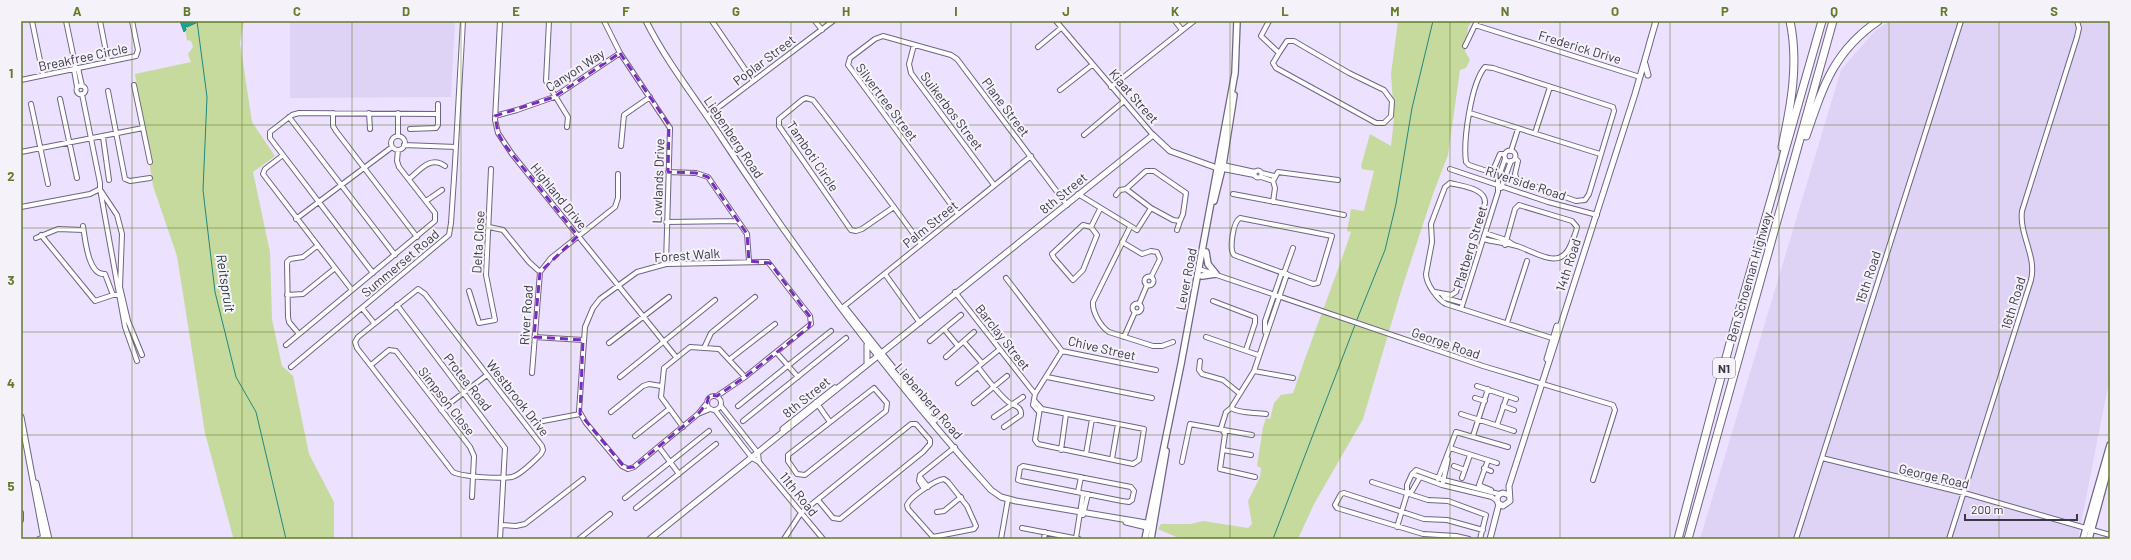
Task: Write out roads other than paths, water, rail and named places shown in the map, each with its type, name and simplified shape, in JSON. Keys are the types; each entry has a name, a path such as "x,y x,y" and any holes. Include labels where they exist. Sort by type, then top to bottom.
{"highway":[{"path":"1773,199 1795,68 1794,46 1790,21"},
{"name":"Ben Schoeman Highway","path":"1678,539 1730,343 1773,199 1822,21"},
{"name":"Ben Schoeman Highway","path":"1688,539 1833,21"},
{"path":"1783,203 1820,95 1830,75 1848,46 1878,21"}],"main road":[{"name":"Lever Road","path":"1201,271 1206,252 1235,73 1238,21"},
{"name":"Lever Road","path":"1145,539 1150,525 1201,271 1220,167"},
{"path":"1206,252 1208,264 1216,274"},
{"path":"1201,271 1216,274"},
{"path":"2089,539 2089,529 2110,445"},
{"path":"2083,539 2089,529 2110,462"},
{"name":"Lever Road","path":"1150,525 1150,539"}],"street":[{"path":"32,21 43,75"},
{"path":"66,21 76,69 85,90 82,94 92,139 125,327 137,361"},
{"path":"100,21 108,62"},
{"name":"Breakfree Circle","path":"21,80 134,57 138,54 132,21"},
{"name":"Summerset Road","path":"291,367 449,235 456,147 463,21"},
{"name":"Highland Drive","path":"500,21 495,116 498,133 504,144 676,357"},
{"path":"548,21 546,81 554,97 568,117 567,127"},
{"name":"Lowlands Drive","path":"604,21 620,53 670,128 666,222 666,264"},
{"name":"Liebenberg Road","path":"646,21 662,51 757,192 809,263 879,354 991,490 1008,499 1082,514 1097,515 1150,525"},
{"path":"712,21 753,81"},
{"path":"815,21 822,30"},
{"name":"Poplar Street","path":"707,116 833,21"},
{"name":"Kiaat Street","path":"1056,21 1124,102 1170,152 1220,167 1255,174 1256,178 1261,175 1274,178"},
{"path":"1175,21 1182,30"},
{"path":"1112,87 1194,21"},
{"path":"1269,21 1263,30 1261,37 1278,53"},
{"name":"14th Road","path":"1505,506 1510,501 1509,486 1554,339 1656,21"},
{"name":"15th Road","path":"1796,539 1961,21"},
{"path":"1465,46 1476,23"},
{"name":"Frederick Drive","path":"1476,23 1638,75"},
{"name":"16th Road","path":"1949,539 2031,280 2032,261 2024,232 2022,211 2077,37 2078,23"},
{"path":"1038,47 1061,28"},
{"name":"Silvertree Street","path":"914,46 890,37 878,37 850,58 848,66 958,214"},
{"path":"1287,41 1294,41 1349,73 1381,88 1390,97 1392,104 1391,116 1384,123 1376,123 1276,68 1273,63 1278,53 1287,41"},
{"name":"14th Road","path":"1638,75 1646,61 1650,42"},
{"name":"Plane Street","path":"914,46 951,55 957,59 1067,204"},
{"name":"Suikerbos Street","path":"914,46 909,64 911,73 994,185"},
{"name":"Canyon Way","path":"495,116 554,97 620,53"},
{"path":"1646,61 1648,75"},
{"path":"1060,90 1092,65"},
{"path":"1511,150 1514,152 1515,158 1518,161 1515,174 1517,180 1582,201 1589,194 1614,111 1613,106 1485,67 1476,87 1466,124 1467,164 1490,172 1494,168 1500,154 1505,154 1511,150 1518,129"},
{"path":"76,69 77,93 82,94"},
{"path":"134,85 150,162"},
{"path":"77,87 82,86"},
{"path":"1535,134 1550,87"},
{"path":"108,91 126,181 150,178"},
{"path":"621,146 624,115 650,97"},
{"name":"Tamboti Circle","path":"892,208 862,229 856,231 851,230 779,126 779,119 802,100 806,98 813,100 892,208 921,244"},
{"path":"60,99 77,178"},
{"path":"1084,135 1124,102"},
{"path":"31,104 48,184"},
{"path":"410,129 436,128 438,125 438,104"},
{"path":"373,273 282,155 269,135 270,132 289,117 299,113 438,114"},
{"path":"333,113 334,127 417,236"},
{"path":"369,113 370,129"},
{"path":"398,113 398,136"},
{"path":"1470,113 1600,154"},
{"path":"289,117 395,255"},
{"path":"21,152 143,128"},
{"name":"8th Street","path":"650,539 955,292 1153,135"},
{"path":"398,136 403,139 404,145"},
{"path":"392,147 392,139 398,136"},
{"path":"103,137 109,180"},
{"path":"398,150 404,145 456,147"},
{"path":"296,219 392,147"},
{"path":"392,147 398,150"},
{"path":"286,345 436,219 436,215 398,164 398,150"},
{"path":"1500,186 1500,173 1505,159 1505,154"},
{"path":"282,155 265,169 263,174 334,269 352,290"},
{"name":"Palm Street","path":"843,307 1031,156"},
{"path":"1500,186 1511,161 1515,158"},
{"path":"1505,159 1511,161"},
{"path":"409,179 429,162 438,162 445,166"},
{"name":"Delta Close","path":"469,291 479,323 493,321 496,319 486,275 491,169"},
{"name":"Riverside Road","path":"1450,169 1595,215"},
{"path":"1116,195 1120,190 1126,188 1146,171 1154,171 1186,193 1183,214 1177,230"},
{"path":"1273,202 1276,188 1274,178 1277,173 1283,171 1338,180"},
{"path":"668,172 696,173 705,175 747,236 749,261"},
{"path":"1500,173 1506,175"},
{"name":"River Road","path":"532,373 540,272 551,258 615,207 618,198 618,174"},
{"path":"1435,292 1451,295 1456,292 1485,199 1479,191 1450,183 1444,187 1431,224 1432,244 1426,277 1435,292 1441,301 1461,309 1554,339"},
{"name":"Platberg Street","path":"1461,309 1500,186"},
{"path":"1126,188 1151,208 1173,220 1180,221"},
{"path":"21,207 90,194 100,189"},
{"path":"100,189 115,210 120,225 122,246 119,279 120,295 135,342 142,356"},
{"path":"426,201 442,190"},
{"path":"1078,194 1100,209 1137,230 1151,208"},
{"path":"1233,194 1344,215"},
{"path":"1485,233 1505,242 1552,259 1560,259 1568,252 1577,227 1572,221 1519,205 1515,209 1505,242"},
{"path":"1091,227 1100,209"},
{"path":"1238,219 1332,236 1318,283 1313,284 1284,273 1232,254 1231,248 1238,219"},
{"path":"666,222 738,221"},
{"path":"1082,226 1091,227 1097,232 1096,239 1082,272 1074,280 1052,254 1082,226"},
{"path":"489,227 503,230 529,262 540,272"},
{"path":"1130,227 1092,305 1093,310 1105,330 1157,346 1173,342"},
{"path":"36,238 41,235 65,228 83,228 89,257 95,271 100,274 105,274 113,295"},
{"path":"41,235 95,301 113,295 120,295"},
{"path":"1484,239 1505,242"},
{"path":"1122,242 1142,254 1151,251 1157,252 1160,259 1151,277 1147,277 1145,280 1147,285 1139,304 1133,305 1132,308 1135,312 1124,337"},
{"path":"299,334 288,320 288,260 303,257 317,246"},
{"path":"1255,477 1220,469 1225,434 1222,428 1226,412 1231,408 1254,371 1265,335 1265,321 1277,294 1292,248"},
{"name":"Forest Walk","path":"580,414 583,340 586,322 593,308 600,299 642,270 666,264 765,260 770,263 811,318 809,326 719,398"},
{"path":"1507,323 1527,261"},
{"path":"287,295 303,294 334,269"},
{"path":"885,274 919,322"},
{"name":"George Road","path":"1216,274 1277,294 1358,324 1614,407 1593,480"},
{"name":"Chive Street","path":"1006,278 1062,351 1156,370"},
{"name":"Westbrook Drive","path":"415,290 423,292 543,450 540,456 517,474 504,478 473,476 453,472 357,348 355,342 374,323 415,290"},
{"name":"Barclay Street","path":"955,292 1035,394"},
{"path":"1441,294 1445,298 1463,303"},
{"path":"609,343 644,318 669,297"},
{"path":"705,346 711,333 755,297"},
{"path":"620,377 715,300"},
{"path":"1213,301 1255,317 1255,322 1246,350"},
{"name":"Protea Road","path":"397,306 505,448 500,539"},
{"name":"Liebenberg Road","path":"843,307 867,343 879,354 884,366 955,447"},
{"path":"362,308 374,323"},
{"path":"930,341 961,315"},
{"path":"730,359 775,324"},
{"path":"944,329 958,346"},
{"path":"738,406 831,331"},
{"path":"946,357 974,332"},
{"path":"534,337 583,340"},
{"path":"1206,337 1258,355"},
{"path":"743,421 846,338"},
{"path":"964,342 982,363"},
{"path":"867,343 868,363 879,362 884,366"},
{"path":"683,427 661,397 664,368 676,357 690,346 719,348 745,378"},
{"path":"958,383 1000,349"},
{"name":"Simpson Close","path":"371,365 389,350 396,352 441,410 473,452 472,497"},
{"path":"1040,410 1036,442 1061,450 1133,464 1137,462 1144,431 1141,428 1040,410 1033,405 1035,394 1062,351"},
{"path":"776,352 798,378"},
{"path":"1200,360 1199,370 1202,374 1224,380 1239,393"},
{"path":"978,367 993,387 1009,403 1013,403 1021,414 1004,427"},
{"path":"1254,371 1294,378"},
{"path":"441,410 487,375"},
{"path":"974,403 1007,376"},
{"path":"1047,377 1152,398"},
{"path":"612,412 643,386 649,384 661,386"},
{"name":"14th Road","path":"1498,502 1508,483 1541,384"},
{"path":"1478,386 1516,399"},
{"path":"874,388 888,405 886,411 851,439 805,474 799,475 788,461 788,455 830,422 874,388"},
{"path":"1473,436 1488,389"},
{"path":"1497,425 1507,396"},
{"path":"543,421 580,414 625,468 634,467 698,414 710,397 719,398 721,406 757,452 759,462"},
{"path":"994,417 1023,397"},
{"path":"1475,398 1485,401"},
{"path":"707,403 710,408 715,410 751,457"},
{"path":"817,404 830,422"},
{"path":"715,410 721,406"},
{"path":"1503,406 1514,410"},
{"path":"635,436 669,408"},
{"path":"698,414 710,408"},
{"path":"1231,408 1239,412 1250,411 1266,414"},
{"path":"721,419 727,414"},
{"path":"1061,450 1066,414"},
{"path":"1461,414 1514,431"},
{"path":"21,417 45,538"},
{"path":"1086,454 1092,419"},
{"path":"784,539 801,513 913,423 916,424 930,440 930,444 924,452 840,519 833,518 818,500"},
{"path":"1112,459 1118,424"},
{"path":"1182,462 1190,425 1222,428 1252,435"},
{"path":"733,435 739,430"},
{"path":"625,498 709,431"},
{"path":"1441,482 1456,432 1508,447"},
{"path":"636,508 716,444"},
{"path":"659,447 679,474"},
{"path":"926,488 920,477 955,447"},
{"path":"1450,448 1497,463"},
{"path":"1223,450 1251,455"},
{"path":"1462,478 1470,455"},
{"name":"11th Road","path":"751,457 759,462 822,539"},
{"path":"1439,478 1448,457"},
{"name":"George Road","path":"1822,458 1964,493 2110,534"},
{"path":"1488,460 1478,485 1491,490"},
{"path":"1023,466 1081,477 1133,488 1134,491 1132,500 1129,502 1019,481 1020,468 1023,466"},
{"path":"1454,466 1466,470"},
{"path":"1484,468 1491,471"},
{"path":"1397,527 1407,494 1407,485 1416,469 1439,478 1441,482"},
{"path":"1412,474 1441,482 1468,492 1492,496 1505,506 1501,510 1491,539"},
{"path":"1078,492 1081,477"},
{"path":"1407,494 1412,491 1420,477"},
{"path":"501,525 516,526 525,524 583,479"},
{"path":"944,479 961,497 976,524 976,528 933,537 907,507 908,502 926,488 938,480 944,479"},
{"path":"1372,482 1428,500 1448,501 1486,515 1480,539"},
{"path":"1441,482 1470,485 1509,495"},
{"path":"1468,492 1470,485"},
{"path":"1469,539 1456,536 1423,534 1337,508 1336,505 1343,493 1424,519 1447,520 1483,530"},
{"path":"1022,528 1078,539 1085,494"},
{"path":"937,512 944,511 961,497"},
{"path":"1001,539 1008,499"},
{"path":"1491,539 1498,502"},
{"path":"21,513 21,520"},
{"path":"579,539 610,514"},
{"path":"1044,539 1045,532"}],"waterway":[{"name":"Reitspruit","path":"197,21 207,97 203,190 215,292 236,377 256,412 286,539"},
{"path":"1356,322 1385,250 1396,204 1412,108 1433,21"},
{"path":"1273,539 1355,325"}]}
